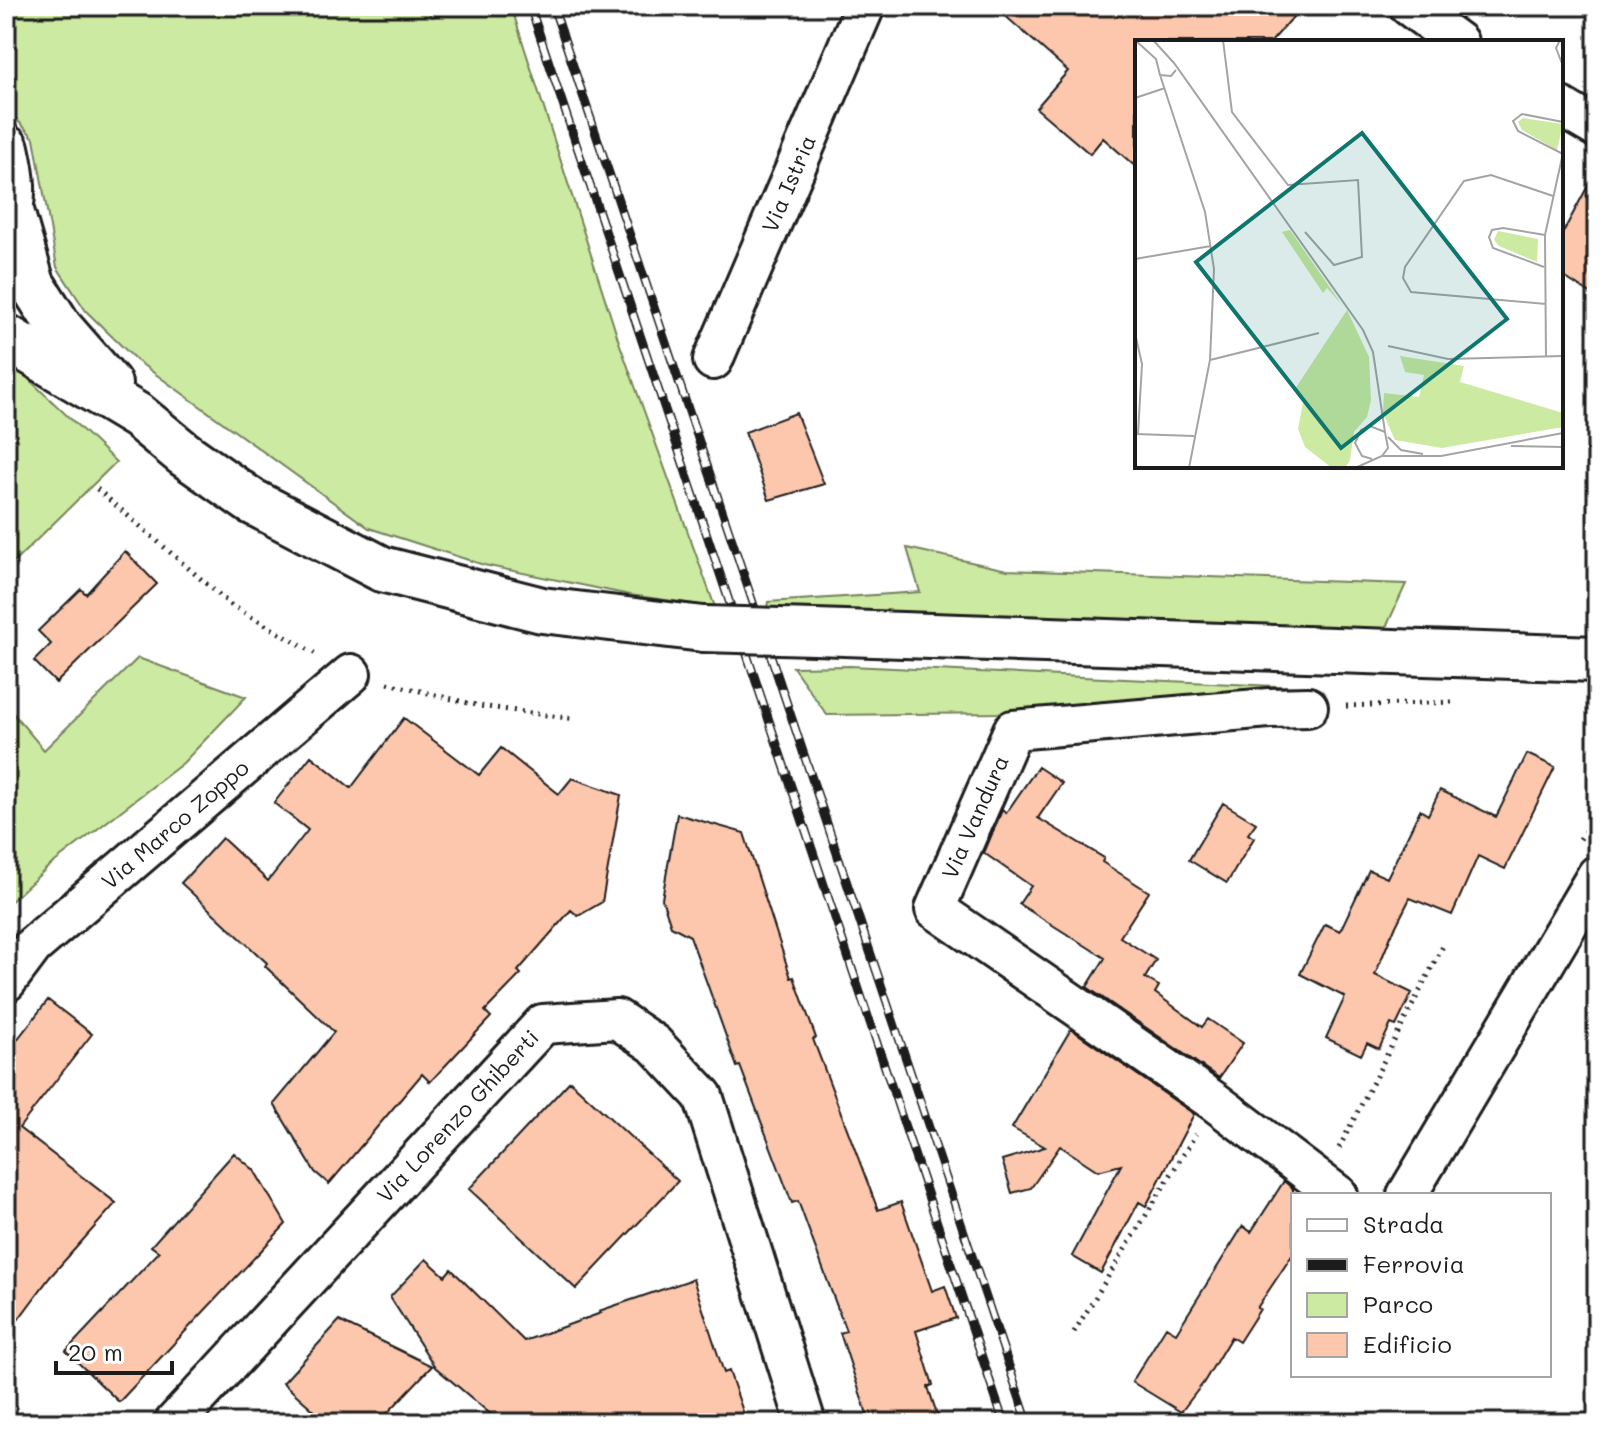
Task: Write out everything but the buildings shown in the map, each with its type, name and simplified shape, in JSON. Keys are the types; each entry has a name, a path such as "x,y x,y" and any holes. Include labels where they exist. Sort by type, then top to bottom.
{"main road":[{"path":"6,148 13,178 8,217 32,284 60,328 138,416"},
{"path":"6,337 138,416 184,454 251,501 382,569 542,610 703,629 1597,659"}],"street":[{"name":"Via Istria","path":"713,360 865,6"},
{"path":"1409,6 1455,40"},
{"path":"1563,108 1597,128"},
{"name":"Via Marco Zoppo","path":"6,982 33,946 351,674"},
{"name":"Via Vandura","path":"1308,707 1013,730 935,909 1215,1102 1330,1188"},
{"path":"1408,1193 1597,875"},
{"name":"Via Lorenzo Ghiberti","path":"174,1423 543,1024 617,1019 654,1044 703,1096 806,1423"}],"path":[{"path":"97,489 169,550"},
{"path":"1308,707 1453,702"},
{"path":"1330,1188 1444,944"},
{"path":"1074,1332 1215,1102"}],"green space":[{"path":"6,6 424,6 432,17 473,6 511,6 619,342 715,607 630,595 484,565 369,528 136,360 86,311 57,267 34,138 6,108"},
{"path":"6,364 17,368 116,462 6,570"},
{"path":"907,548 1007,570 1406,584 1383,634 1113,619 767,608 768,602 920,592"},
{"path":"138,658 246,697 183,763 47,868 6,906 6,705 44,750"},
{"path":"850,666 1317,688 999,713 827,715 793,667"}],"railway":[{"path":"530,6 1004,1423"},
{"path":"553,6 1028,1423"}]}
